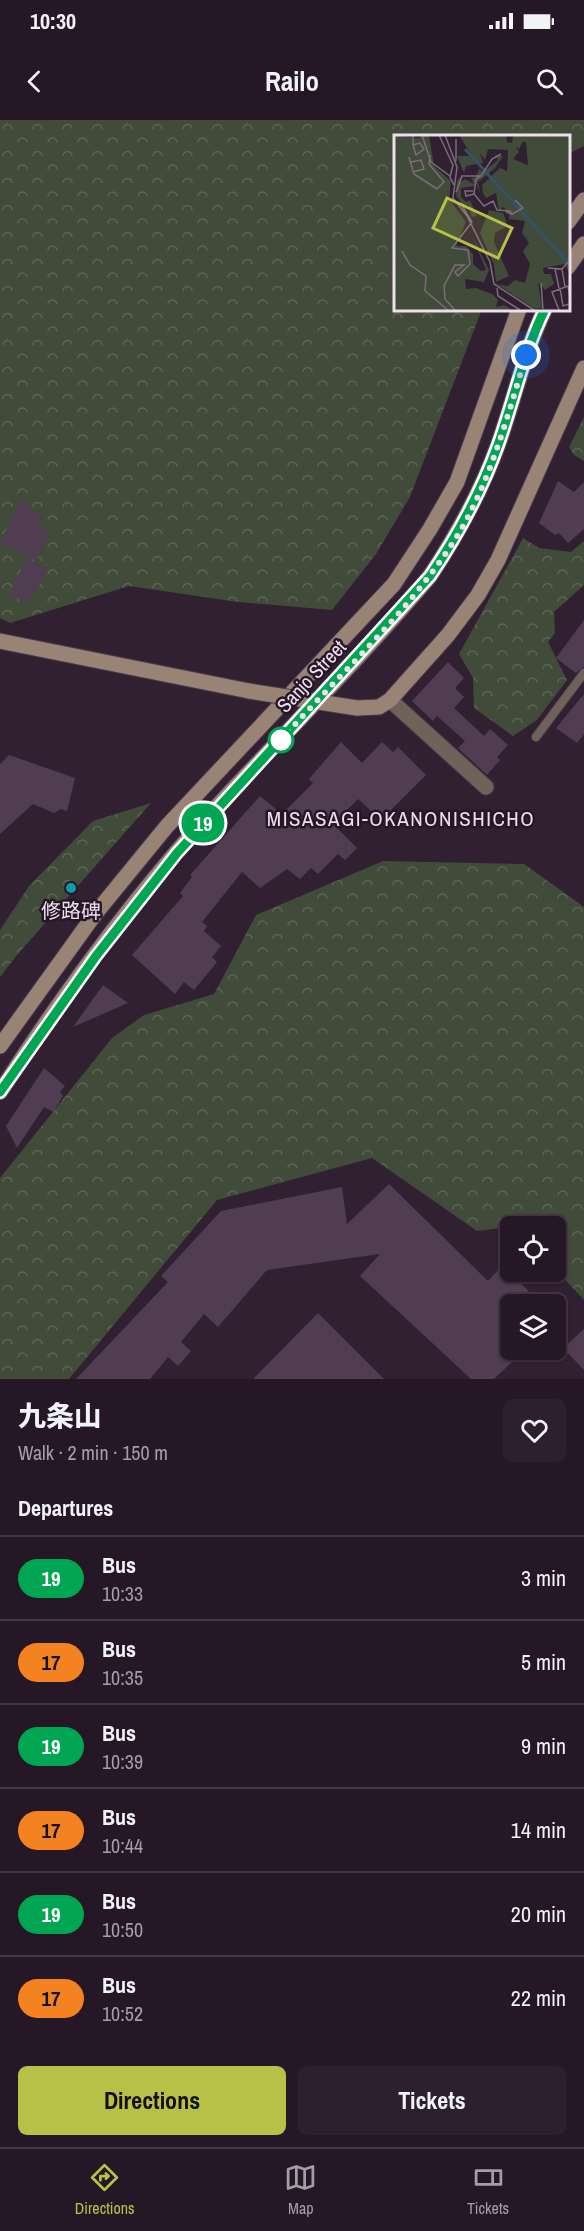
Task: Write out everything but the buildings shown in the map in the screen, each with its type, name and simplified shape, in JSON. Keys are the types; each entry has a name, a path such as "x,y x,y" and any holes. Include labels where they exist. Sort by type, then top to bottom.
{"main road":[{"path":"569,219 584,200"},
{"path":"569,264 584,244"},
{"name":"Sanjo Street","path":"0,1046 88,923 167,826 394,584 430,529 456,482 519,310"},
{"name":"Sanjo Street","path":"0,1092 60,1004 139,898 219,805 395,617 430,576 459,532 481,487 498,446 532,336 545,310"},
{"path":"0,642 249,691 357,708 379,706 390,700 448,635 478,595 498,560 584,368"}],"street":[{"path":"390,700 486,787"}],"lane":[{"path":"536,737 584,673"}],"green space":[{"path":"0,120 584,120 584,146 569,154 569,135 394,135 394,310 482,310 410,497 376,554 332,610 238,602 129,586 10,623 0,618"},
{"path":"584,417 584,461 574,455 569,447"},
{"path":"523,538 539,548 571,552 584,541 584,585 554,612 555,633 548,642 567,680 537,720 513,736 474,708 473,678 459,654"},
{"path":"151,803 0,977 0,930 29,886 93,821"},
{"path":"383,861 524,864 584,907 584,1300 566,1281 566,1216 500,1216 500,1228 477,1231 372,1158 217,1200 69,1379 0,1379 0,1178 112,1038 144,1015 214,994 256,915"}],"bus line":[{"name":"19","path":"0,1092 60,1004 132,908 177,853 395,617 430,576 459,532 481,487 498,446 532,336 545,310"}],"place":[{"name":"修路碑","path":"71,888"}],"district":[{"name":"MISASAGI-OKANONISHICHO","path":"401,818"}],"route":[{"path":"281,740 395,617 430,576 459,532 498,446 526,355"}]}
